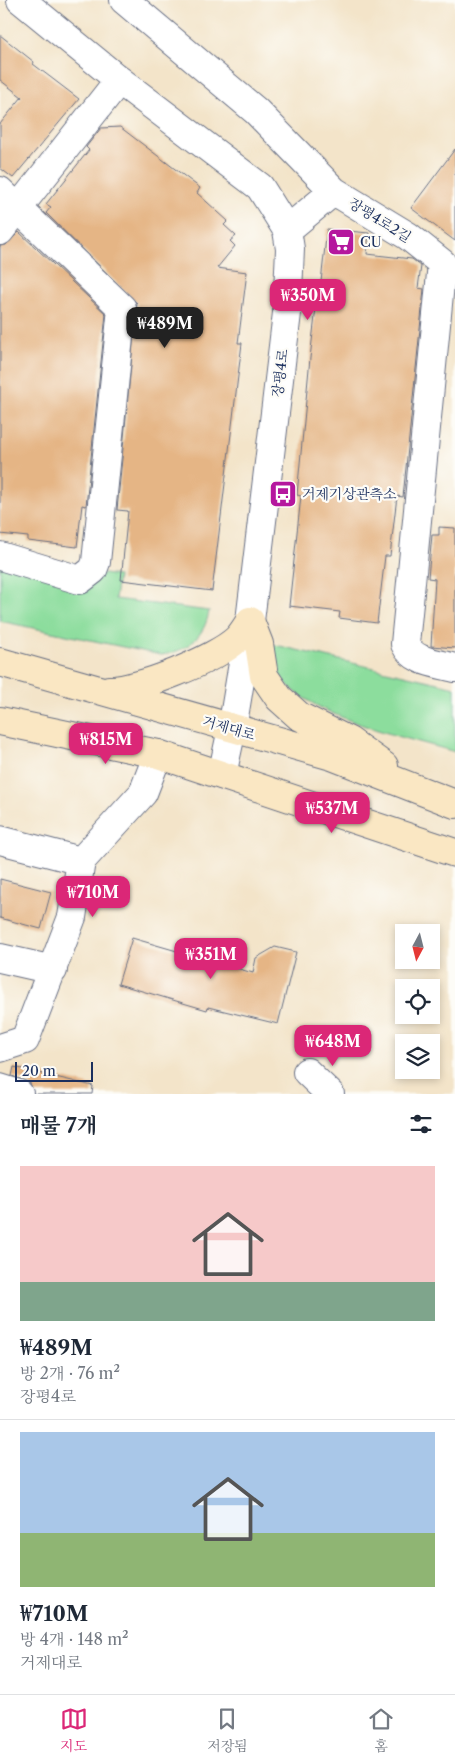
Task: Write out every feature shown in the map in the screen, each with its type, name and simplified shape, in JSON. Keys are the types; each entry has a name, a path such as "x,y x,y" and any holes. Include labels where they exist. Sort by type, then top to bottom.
{"main road":[{"path":"93,689 120,690 152,682 177,672 236,640 250,621"},
{"path":"250,621 258,644 264,676 279,698 298,716 349,741 385,766 396,781"},
{"name":"거제대로","path":"0,662 332,756 455,804"},
{"path":"0,721 158,754 455,853"}],"street":[{"name":"장평4로","path":"21,0 119,80 260,187 287,230 290,248 287,313 250,621 232,729 222,775"},
{"name":"장평4로2길","path":"124,0 256,111 334,191 408,236 448,267 404,644 408,652 417,658 455,668"},
{"path":"0,231 9,199 119,80"},
{"path":"287,230 334,191"},
{"path":"0,556 80,580 92,570 96,562 122,308 9,199"},
{"path":"0,1048 25,1040 72,917 81,861 143,793 158,754"},
{"path":"0,840 81,861"},
{"path":"0,958 53,970"},
{"path":"307,1072 330,1094"},
{"path":"0,1088 19,1094"}],"green space":[{"path":"0,559 118,576 115,599 209,611 207,620 199,636 193,642 178,651 161,655 0,621"},
{"path":"271,644 455,687 455,752 354,722 304,698 286,683 275,666"}],"building":[{"path":"0,35 34,62 33,64 79,99 13,178 0,168 0,124 22,97 0,80"},
{"path":"120,127 200,188 197,193 228,221 224,225 236,236 230,241 235,246 217,268 247,272 238,343 242,343 212,591 121,580 128,511 117,510 137,303 46,213 51,207 46,204 89,150 86,147 101,128"},
{"path":"455,149 455,241 411,208"},
{"path":"327,229 369,233 367,254 412,259 421,266 418,288 424,289 403,497 397,496 390,556 385,556 377,623 339,618 340,612 289,606 301,496 297,495 310,358"},
{"path":"19,232 106,314 86,506 82,505 77,547 28,541 28,537 0,534 0,246 6,245"},
{"path":"439,527 455,528 455,648 431,646 435,579 428,578 432,535 439,535"},
{"path":"0,879 51,892 41,929 0,918"},
{"path":"132,938 253,973 256,958 275,947 296,952 278,1024 208,1007 207,1010 118,984"},
{"path":"14,1067 93,1086 92,1094 34,1094 30,1083 12,1076"}],"place":[{"name":"CU","path":"341,242"},
{"name":"거제기상관측소","path":"283,494"}]}
